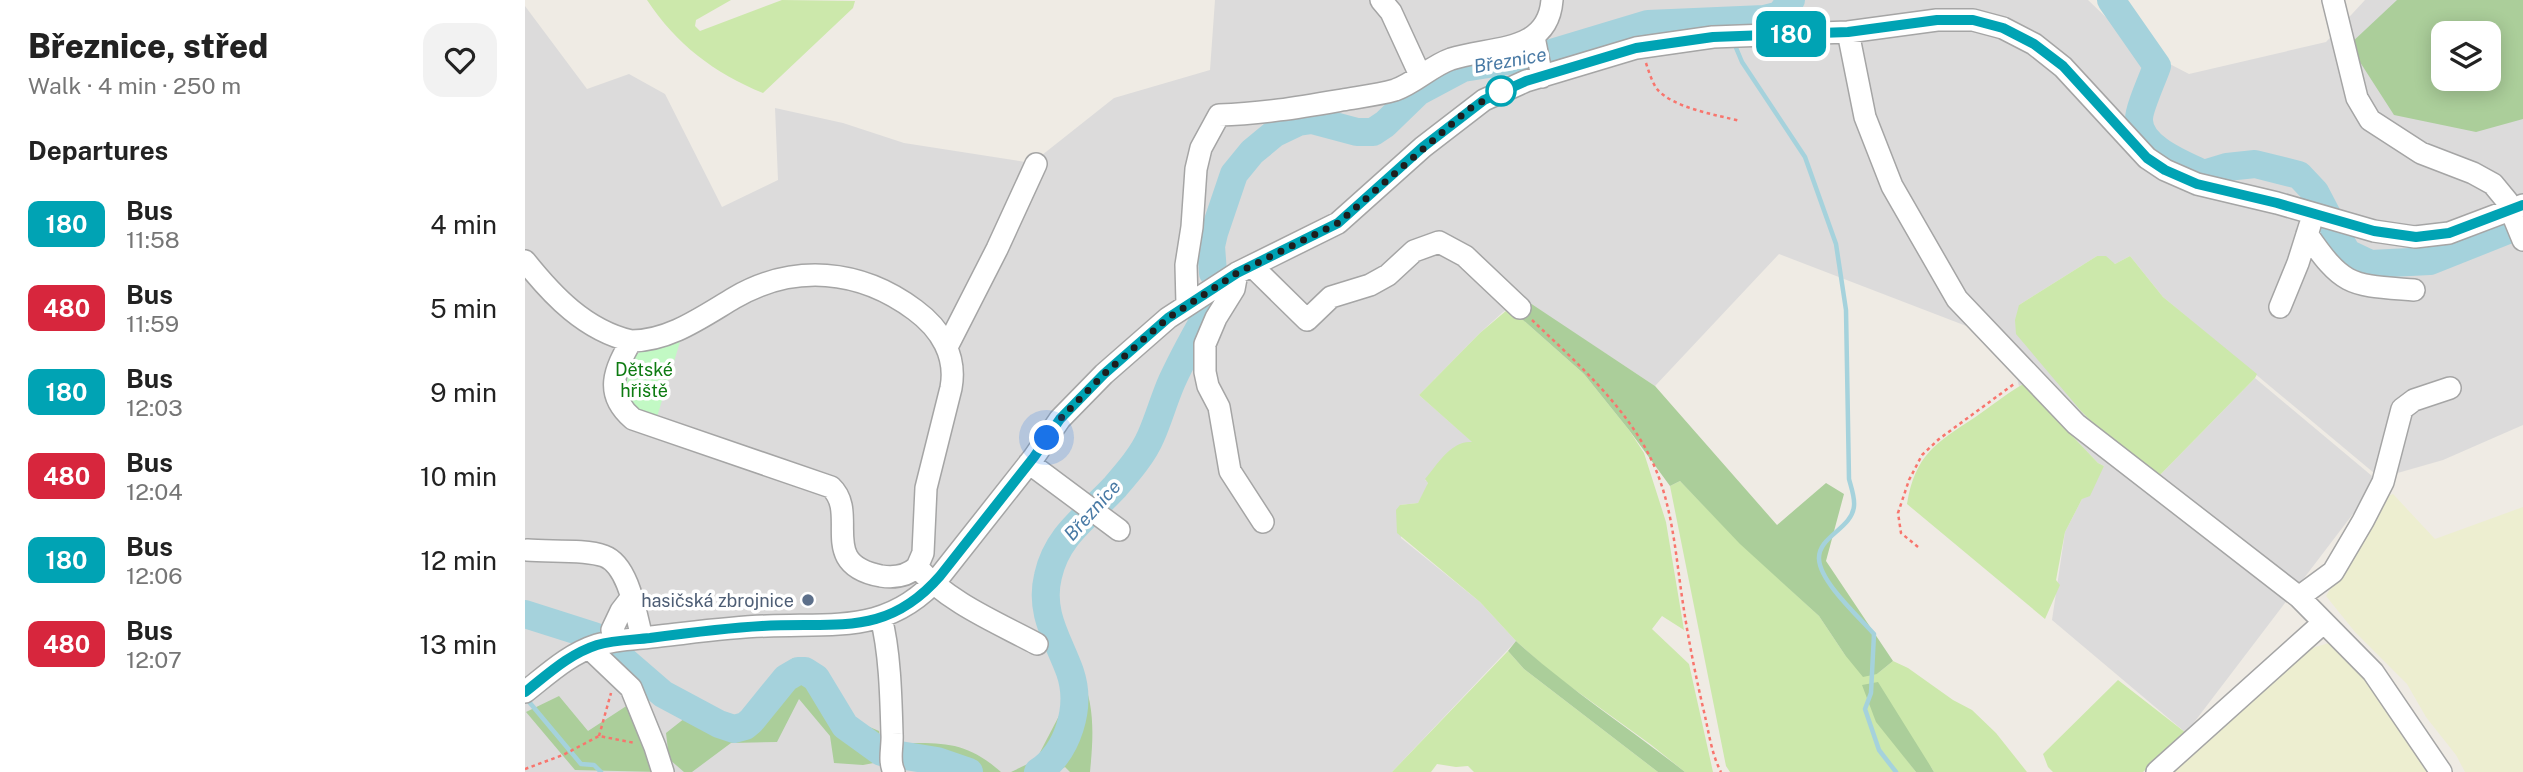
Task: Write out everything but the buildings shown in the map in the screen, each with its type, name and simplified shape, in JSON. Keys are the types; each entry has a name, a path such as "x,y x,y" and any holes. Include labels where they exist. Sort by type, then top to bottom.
{"street":[{"path":"1381,0 1391,12 1420,75"},
{"path":"525,692 564,661 589,648 609,642 762,626 842,625 881,618 908,604 933,583 1029,463 1060,419 1104,374 1187,304 1244,270 1338,223 1469,109 1498,92 1538,57 1542,30 1548,21 1552,0"},
{"path":"1187,304 1186,265 1196,169 1201,148 1219,115 1264,114 1384,93 1402,87 1451,60 1498,49 1538,57 1713,37 1848,32 1937,20 1973,20 2010,31 2034,44 2063,66 2147,158 2165,170 2197,184 2392,234 2430,236 2519,222 2504,195 2485,180 2421,153 2369,120 2357,98 2333,0"},
{"path":"1848,32 1865,117 1892,186 1957,299 2076,424 2299,597 2373,672 2441,772"},
{"path":"947,347 997,250 1036,164"},
{"path":"2280,307 2307,234 2325,217"},
{"path":"2307,234 2343,278 2362,285 2414,290"},
{"path":"1244,270 1307,320 1331,297 1370,285 1388,275 1414,251 1439,242 1465,256 1520,307"},
{"path":"525,261 546,287 585,321 608,334 631,341 648,340 668,333 761,285 787,278 835,275 855,279 907,303 929,320 947,347 953,378 925,496 923,553 917,567 906,574 889,577 869,572 850,561 845,555 841,539 840,503 831,487 633,419 620,405 614,382 617,367 631,341"},
{"path":"1244,270 1216,318 1205,344 1205,372 1207,386 1221,415 1230,471 1263,522"},
{"path":"2299,597 2333,572 2363,521 2383,482 2402,409 2414,400 2450,388"},
{"path":"1029,463 1119,530"},
{"path":"527,550 586,552 607,556 621,570 642,638"},
{"path":"917,567 933,583 977,612 1037,644"},
{"path":"612,631 621,611 631,598"},
{"path":"881,618 892,741 890,769"},
{"path":"2157,772 2323,622"},
{"path":"589,648 631,688 656,747 663,772"}],"path":[{"path":"1642,46 1651,78 1665,96 1740,121"},
{"path":"1520,307 1592,379 1634,428 1653,462 1665,495 1677,552 1697,686 1721,772"},
{"path":"1918,547 1901,533 1898,513 1909,480 1922,455 1939,439 2028,374"},
{"path":"599,736 609,703"},
{"path":"525,769 563,755 599,736 656,747"}],"shaded area":[{"path":"1215,0 2088,0 2137,47 2189,74 2326,42 2365,0 2461,0 2523,26 2523,425 2443,460 2380,478 2163,297 2130,256 2115,264 2097,256 2019,305 2158,477 2255,378 2378,481 2186,733 2052,620 2065,532 2082,499 2104,466 2098,463 2023,384 2019,386 2008,342 1779,254 1655,386 1524,300 1503,312 1419,395 1477,446 1425,480 1428,482 1427,488 1418,503 1400,505 1401,538 1480,602 1516,641 1392,772 525,772 525,6 587,89 629,74 665,94 722,207 778,180 775,108 843,123 904,143 1032,163 1114,98 1210,70"}],"green space":[{"path":"647,0 731,0 696,20 695,26 700,31 782,0 855,1 853,8 763,93 728,76 697,56 670,30"},
{"path":"2397,0 2523,0 2523,119 2476,132 2394,115 2349,45"},
{"path":"2097,256 2106,256 2115,264 2130,256 2163,297 2257,374 2158,477 2101,431 2081,411 2016,334 2015,320 2019,305"},
{"path":"1524,299 1655,386 1777,525 1826,483 1844,494 1826,561 1893,661 1877,674 1863,677 1819,616 1740,544 1680,481 1670,486 1584,374 1514,312"},
{"path":"1507,310 1513,311 1584,374 1644,453 1666,522 1684,630 1662,616 1652,629 1689,664 1713,772 1685,772 1553,674 1516,641 1480,602 1397,533 1396,510 1400,505 1418,503 1428,483 1425,479 1440,461 1457,445 1472,442 1419,395 1480,333"},
{"name":"Dětské hřiště","path":"680,342 656,420 637,411 629,403 623,387 624,371 629,361 639,353 660,345"},
{"path":"2023,384 2098,463 2104,466 2090,496 2082,499 2065,532 2056,580 2060,585 2045,619 1907,504 1915,473 1929,452"},
{"path":"1680,481 1741,544 1819,616 1845,655 1877,674 1893,661 1908,668 1972,710 1996,733 2027,772 1934,772 1931,767 1903,755 1916,772 1730,772 1726,766 1670,486"},
{"path":"2393,494 2435,539 2523,507 2523,772 2465,772 2456,755 2426,717 2407,684 2355,632 2326,596 2374,515 2388,496"},
{"path":"1516,641 1578,692 1685,772 1658,772 1524,669 1508,651"},
{"path":"2329,643 2368,676 2430,772 2166,772 2305,650"},
{"path":"1508,651 1524,669 1658,772 1474,772 1468,766 1437,764 1431,772 1392,772"},
{"path":"793,658 811,660 822,668 846,717 879,731 883,756 879,762 863,765 834,763 830,736 799,699 777,742 731,743 692,772 684,772 669,759 666,733 685,718 646,696 649,676 683,701 708,705 738,718"},
{"path":"1080,675 1091,710 1090,772 1070,772 1065,767 1057,772 1011,772 1036,760 1061,712 1062,679"},
{"path":"2118,680 2186,733 2143,772 2053,772 2043,754"},
{"path":"1878,682 1934,772 1916,772 1876,722 1862,685"},
{"path":"559,696 588,731 631,703 660,772 575,770 526,712"},
{"path":"900,743 942,744 965,749 977,754 1001,772 926,772 899,764"}],"waterway":[{"name":"Březnice","path":"1213,273 1211,246 1234,174 1252,152 1275,133 1298,122 1312,120 1357,132 1373,132 1418,92 1463,68 1545,55 1648,24 1764,19 1780,15 1791,0"},
{"name":"Březnice","path":"2111,0 2157,66 2140,114 2141,129 2154,146 2174,160 2204,174 2227,167 2255,164 2299,175 2315,192 2347,253 2370,264 2430,261 2523,224"},
{"path":"1726,22 1730,31"},
{"path":"1734,43 1742,62 1805,157 1836,244 1846,310 1849,479 1854,506 1848,521 1824,544 1819,559 1821,568 1833,588 1874,634 1871,693 1865,709 1879,750 1896,772"},
{"name":"Březnice","path":"1038,772 1057,753 1064,741 1070,728 1074,700 1070,672 1055,637 1046,602 1052,562 1066,538 1114,488 1144,450 1172,381 1216,294"},
{"name":"Březnice","path":"525,614 594,636"},
{"name":"Březnice","path":"619,656 663,694 719,724 734,729 751,721 786,678 798,671 805,671 816,678 845,726 881,752 937,761 969,772"},
{"path":"530,703 581,764 594,765 601,772"}],"bus line":[{"name":"180","path":"525,692 572,656 609,642 762,626 853,624 881,618 902,608 940,576 1034,457 1060,419 1104,374 1168,318 1237,273 1338,223 1423,147 1484,100 1526,81 1623,51 1713,37 1848,32 1937,20 1973,20 2016,33 2050,55 2147,158 2165,170 2197,184 2277,203 2374,231 2416,237 2449,233 2523,205"}],"place":[{"name":"hasičská zbrojnice","path":"808,600"}],"route":[{"path":"1047,438 1060,419 1104,374 1168,318 1237,273 1338,223 1469,109 1501,91"}]}
